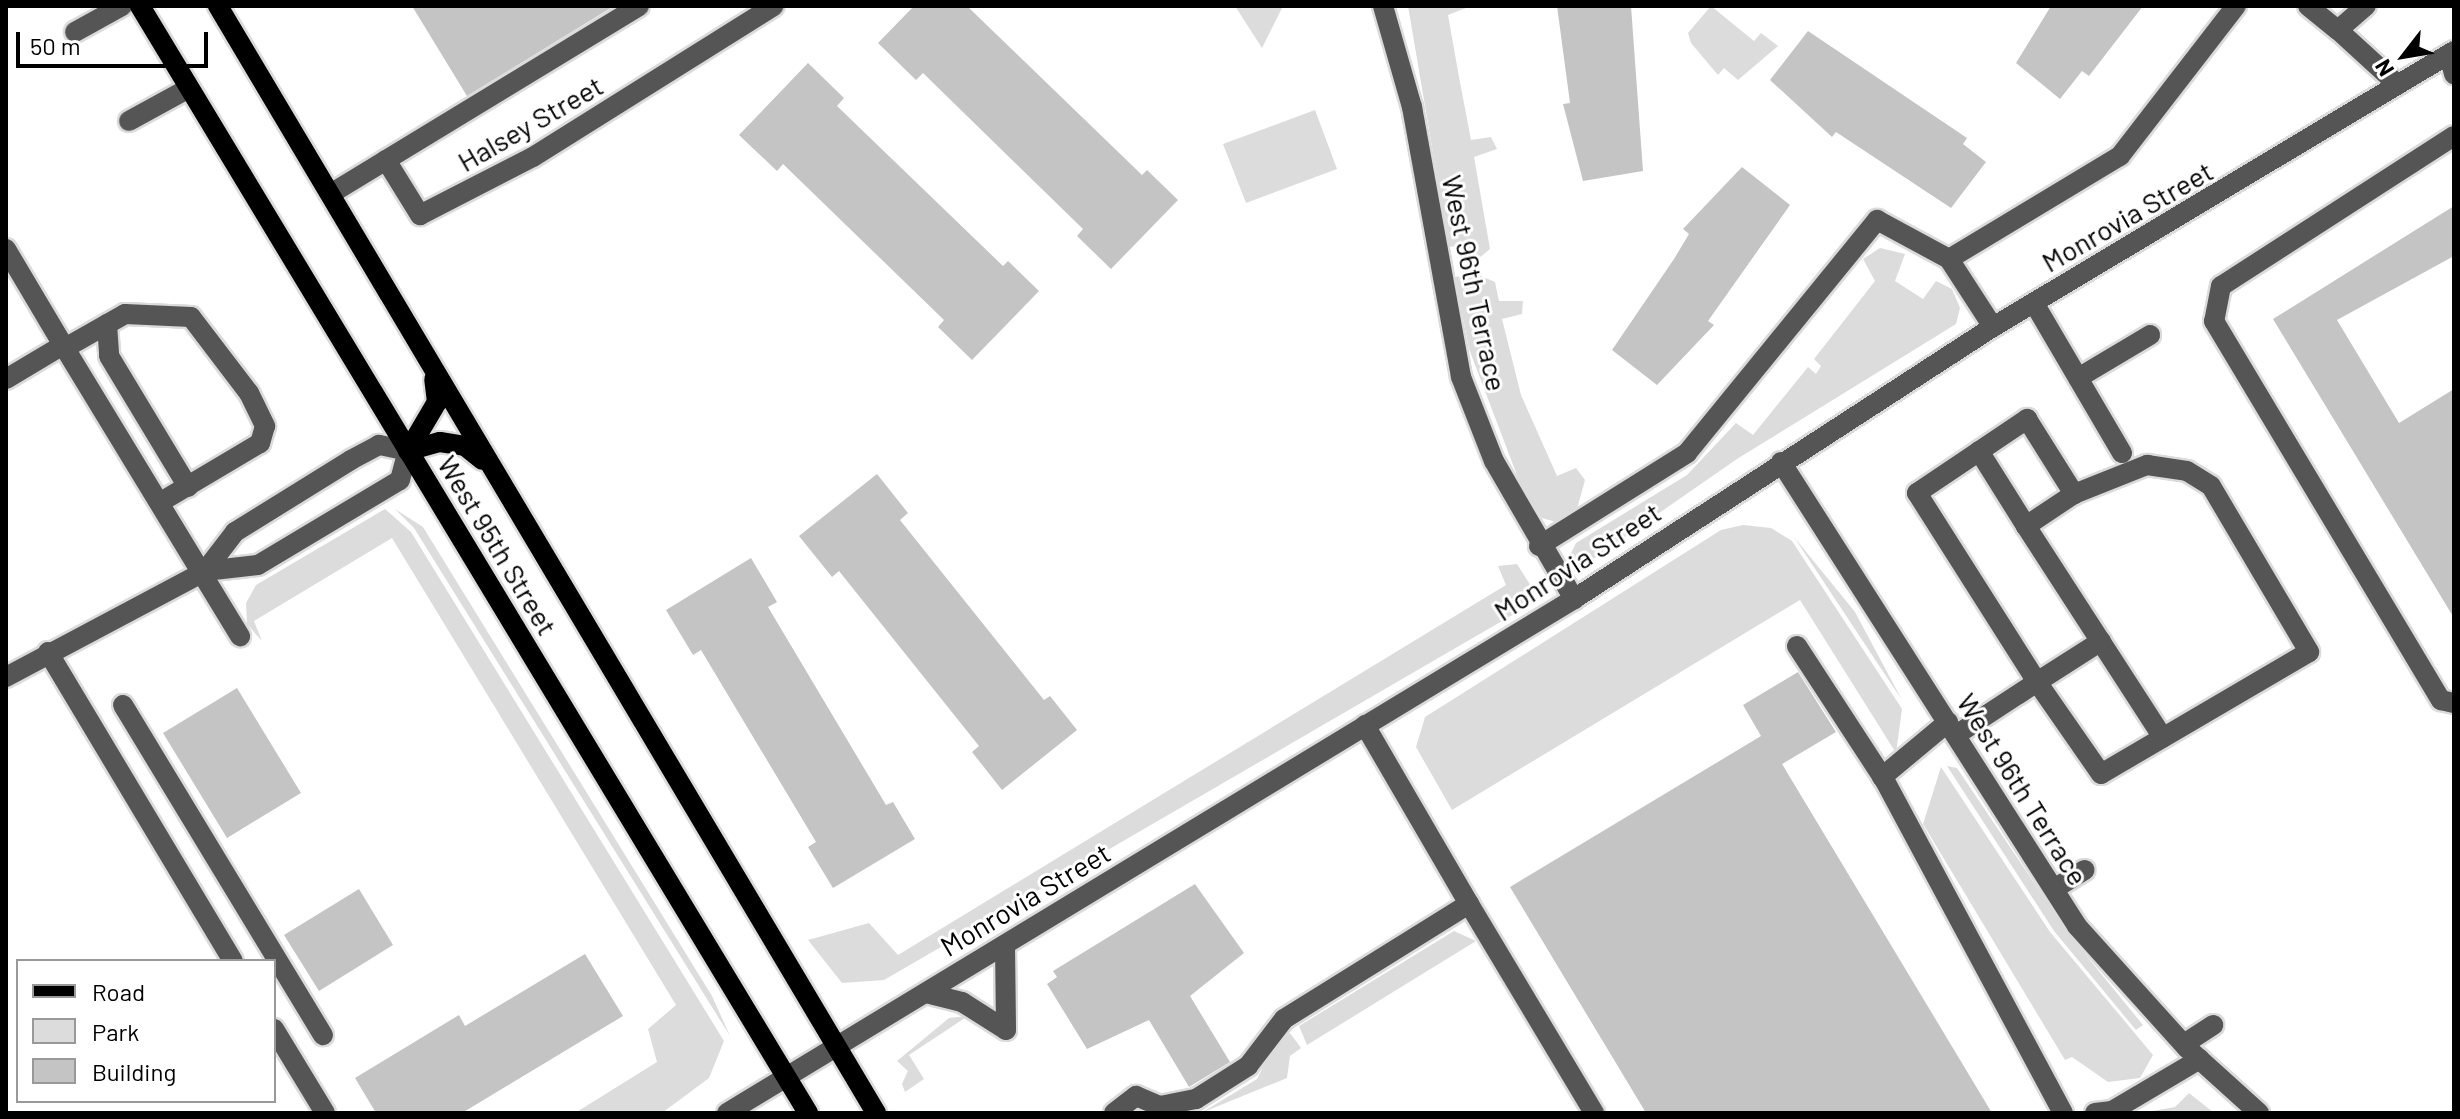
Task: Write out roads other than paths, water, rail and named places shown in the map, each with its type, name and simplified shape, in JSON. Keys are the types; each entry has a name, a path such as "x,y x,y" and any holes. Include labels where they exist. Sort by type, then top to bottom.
{"main road":[{"name":"West 95th Street","path":"140,6 808,1113"},
{"name":"West 95th Street","path":"222,7 434,374 876,1113"},
{"path":"408,451 437,402 434,374"},
{"path":"408,451 440,442 465,446 491,467"}],"street":[{"path":"75,32 122,6"},
{"path":"332,193 639,6"},
{"name":"Halsey Street","path":"386,160 420,215 533,157 774,6"},
{"name":"West 96th Terrace","path":"1383,6 1412,107 1461,377 1539,546 1574,599"},
{"path":"1949,259 2120,156 2236,6"},
{"path":"2308,6 2398,85"},
{"path":"2338,30 2366,6"},
{"name":"Monrovia Street","path":"727,1113 1574,599 1993,327 2398,85 2453,60"},
{"path":"129,121 189,88"},
{"path":"2454,136 2221,286 2214,321 2441,700 2454,703"},
{"path":"1539,546 1687,453 1877,220 1949,259 1993,327"},
{"path":"6,249 159,503 205,571 240,636"},
{"path":"2034,303 2122,453"},
{"path":"6,379 107,324 149,311 191,317 249,393 265,426 260,443 159,503"},
{"path":"107,324 109,356 188,487"},
{"path":"2078,378 2150,335"},
{"path":"2026,526 2074,494 2147,465 2187,471 2211,486 2309,652 2101,774 2037,682 1917,493 2027,419 2074,494"},
{"path":"6,677 205,571 258,565 400,480 408,451 379,445 351,460 235,532 205,571"},
{"path":"1979,451 2163,738"},
{"name":"West 96th Terrace","path":"1781,462 2054,889 2184,1044 2259,1113"},
{"path":"1882,777 1952,729 2037,682 2101,641"},
{"path":"1797,646 1882,777 2063,1113"},
{"path":"48,652 232,959"},
{"path":"123,705 323,1035"},
{"path":"1365,725 1594,1113"},
{"path":"2054,889 2084,870"},
{"path":"1114,1113 1136,1096 1160,1106 1196,1099 1242,1071 1284,1019 1469,904"},
{"path":"926,993 962,1002 1006,1030 1005,945"},
{"path":"2184,1044 2213,1025"},
{"path":"276,1032 325,1113"},
{"path":"2095,1113 2112,1111 2200,1059"}]}
